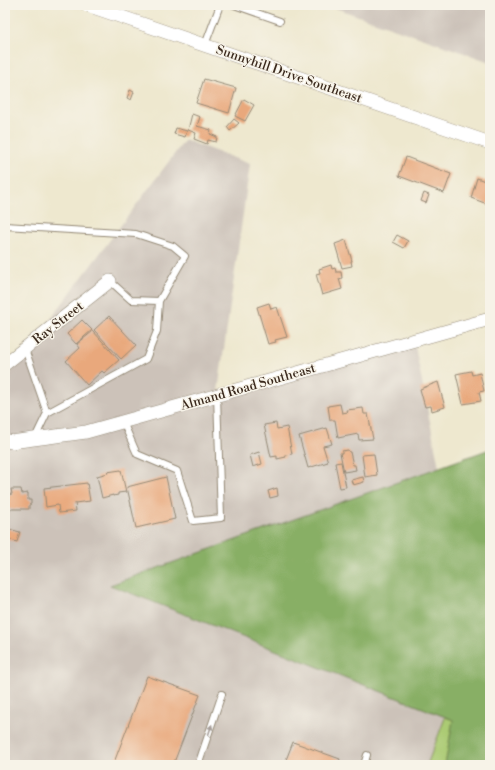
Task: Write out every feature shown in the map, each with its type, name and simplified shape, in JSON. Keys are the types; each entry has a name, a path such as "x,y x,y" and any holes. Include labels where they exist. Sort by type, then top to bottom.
{"street":[{"name":"Sunnyhill Drive Southeast","path":"87,5 490,143"},
{"name":"Ray Street","path":"5,364 110,281"},
{"name":"Almand Road Southeast","path":"5,440 11,442 86,432 490,319"}],"lane":[{"path":"205,45 220,5"},
{"path":"234,5 280,21"},
{"path":"5,226 136,234 173,246 185,256 159,301 157,331 146,358 47,413 34,439"},
{"path":"110,281 130,300 159,301"},
{"path":"25,349 47,413"},
{"path":"122,422 137,454 177,471 193,521 221,518 217,395"},
{"path":"198,765 222,694"},
{"path":"364,765 367,755"}],"shaded area":[{"path":"327,5 490,5 490,62"},
{"path":"185,140 250,164 218,391 415,347 439,467 111,586 453,720 445,765 5,765 5,380"}],"green space":[{"path":"490,449 490,765 445,765 453,720 110,585"},
{"path":"453,697 490,765 427,765"}],"building":[{"path":"204,79 236,88 229,113 196,103"},
{"path":"130,90 134,92 131,100 127,98"},
{"path":"244,99 254,105 245,121 235,116"},
{"path":"192,114 200,117 197,126 211,130 210,134 217,137 216,142 208,140 207,144 194,139 196,133 188,130"},
{"path":"234,119 239,123 230,131 227,127"},
{"path":"176,128 187,131 185,137 174,134"},
{"path":"406,157 451,174 444,193 399,176"},
{"path":"477,178 490,183 490,205 471,198"},
{"path":"424,193 429,195 426,203 421,201"},
{"path":"397,235 408,241 404,248 393,242"},
{"path":"346,240 352,266 342,268 335,244"},
{"path":"331,265 332,269 335,268 336,272 341,272 342,278 339,279 342,289 322,295 316,274 320,273 319,269"},
{"path":"269,303 271,309 277,307 287,337 275,340 276,342 268,344 257,307"},
{"path":"109,316 136,345 121,359 94,330"},
{"path":"82,320 92,330 76,344 67,334"},
{"path":"93,331 119,360 104,373 102,371 87,385 66,361 80,348 77,344"},
{"path":"471,371 472,375 480,373 484,391 479,392 481,401 463,404 456,374"},
{"path":"438,382 445,407 432,411 431,406 425,407 420,389"},
{"path":"340,404 342,413 348,412 347,410 363,408 364,414 368,414 373,439 359,440 358,434 338,438 335,420 330,420 328,406"},
{"path":"276,423 277,429 287,427 292,454 285,455 286,457 277,459 277,456 271,457 264,425"},
{"path":"327,428 332,444 323,446 328,462 308,468 299,436"},
{"path":"348,450 356,470 344,472 340,453"},
{"path":"259,452 262,464 253,467 250,455"},
{"path":"374,454 377,475 365,477 362,455"},
{"path":"341,462 346,487 340,488 335,463"},
{"path":"121,470 126,492 102,498 97,476 108,473 107,472"},
{"path":"166,477 175,519 136,528 127,487"},
{"path":"363,477 364,482 353,485 351,480"},
{"path":"87,483 90,501 75,503 76,511 59,513 58,505 46,507 44,488"},
{"path":"277,488 278,496 270,498 268,491"},
{"path":"11,489 21,489 22,494 28,493 28,500 31,500 29,509 5,509 5,495 12,494"},
{"path":"5,528 20,532 17,542 5,538"},
{"path":"147,676 200,695 173,765 113,765"},
{"path":"293,742 340,759 338,765 284,765"}]}
